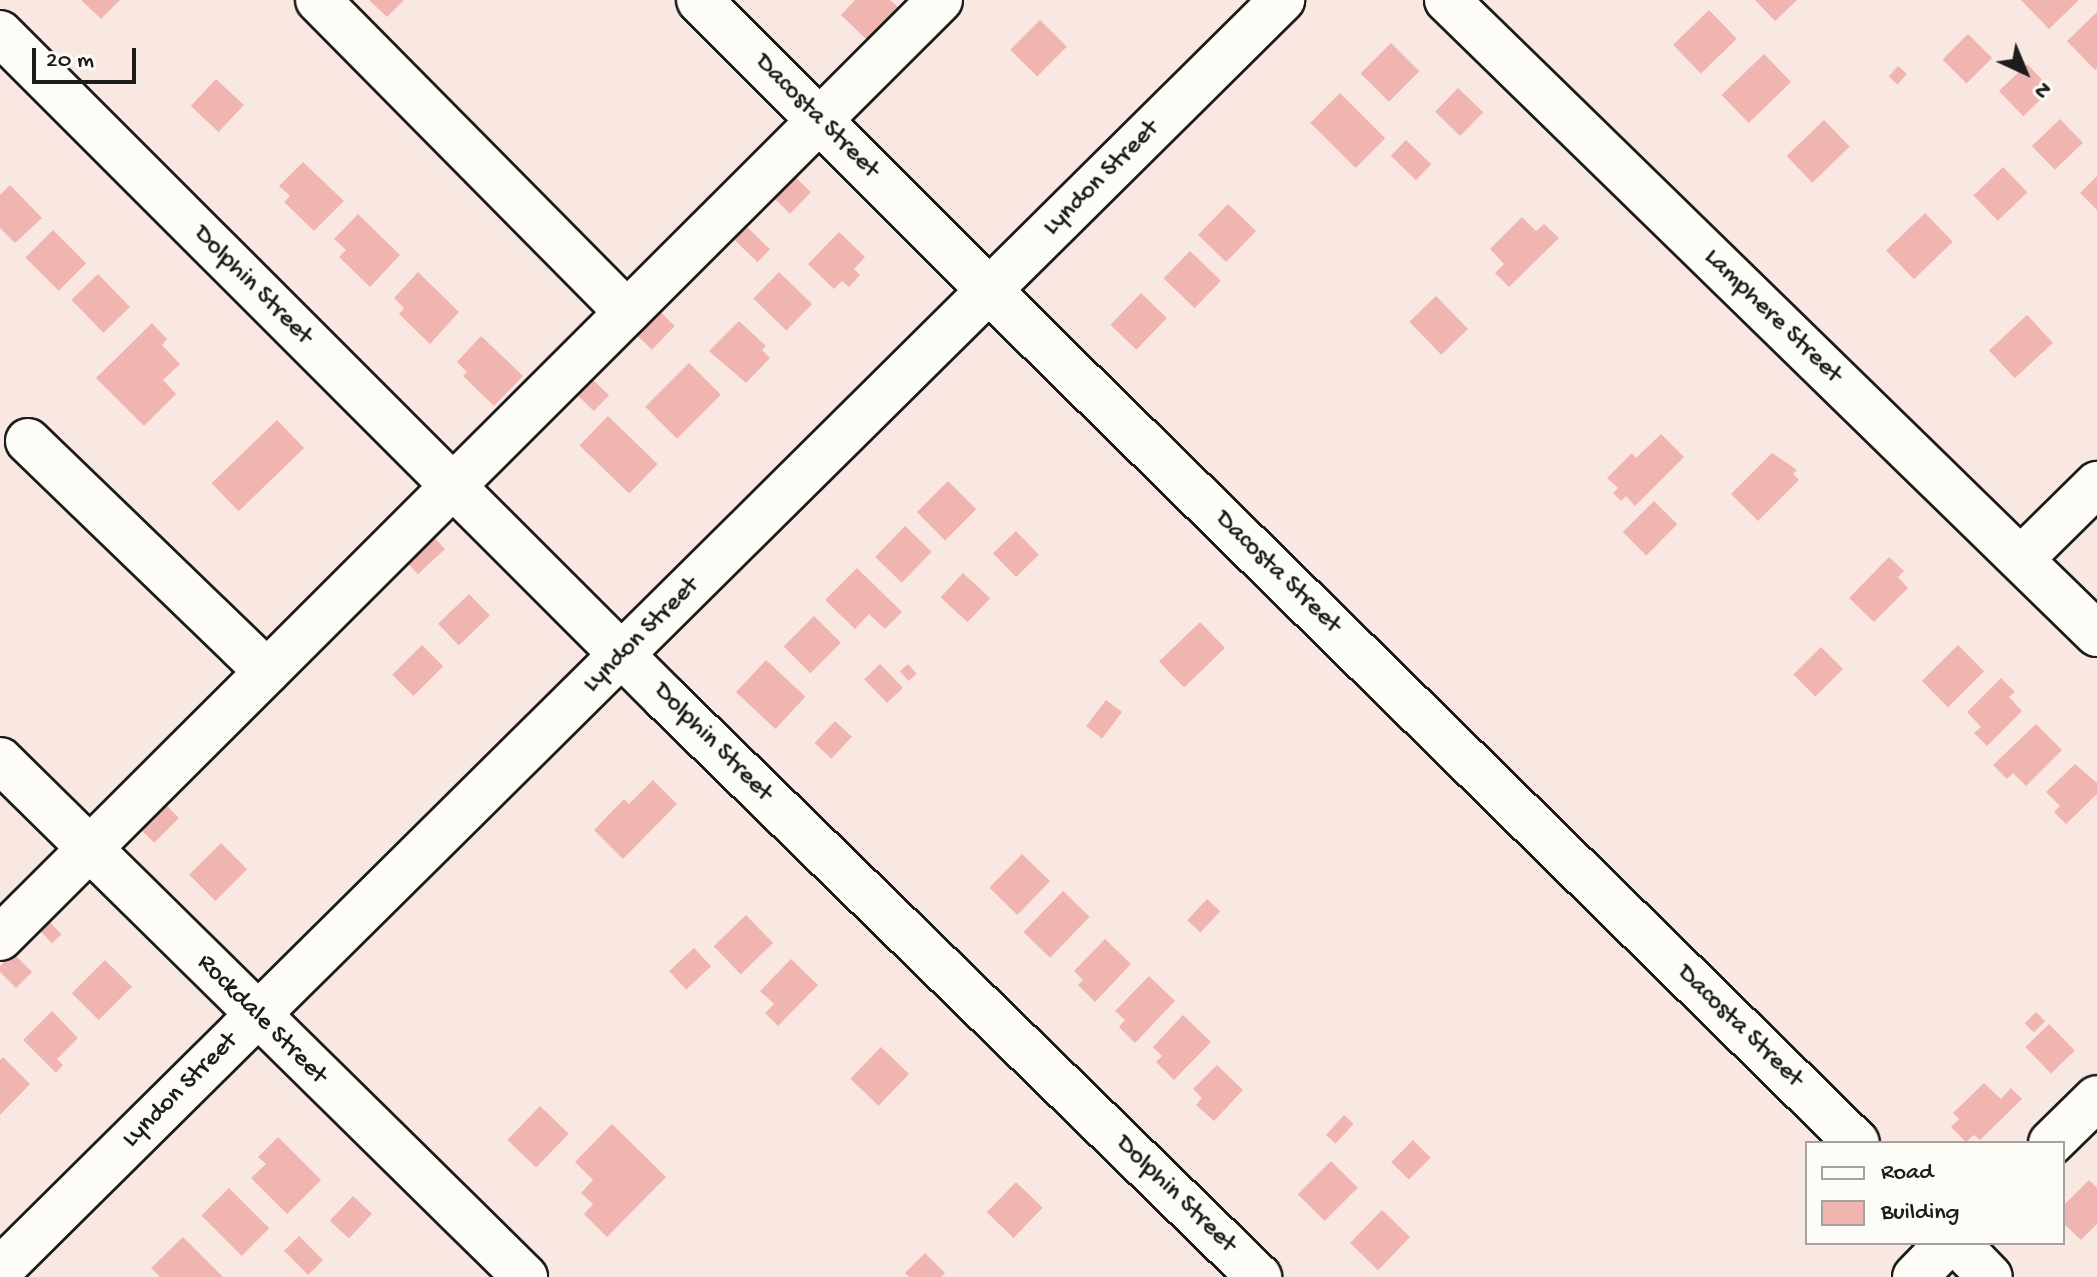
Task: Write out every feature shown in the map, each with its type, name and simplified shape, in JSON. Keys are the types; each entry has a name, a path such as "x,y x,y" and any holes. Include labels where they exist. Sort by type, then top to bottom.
{"street":[{"path":"318,0 627,312"},
{"name":"Dacosta Street","path":"699,0 1855,1141"},
{"path":"0,938 940,0"},
{"name":"Lyndon Street","path":"0,1270 1282,0"},
{"name":"Lamphere Street","path":"1447,0 2097,634"},
{"name":"Dolphin Street","path":"0,33 623,654 1259,1277"},
{"path":"28,441 267,672"},
{"path":"2021,559 2097,484"},
{"name":"Rockdale Street","path":"0,760 525,1277"},
{"path":"2053,1141 2097,1098"},
{"path":"1915,1277 1946,1245"},
{"path":"1959,1245 1990,1277"}],"building":[{"path":"81,0 120,0 101,19"},
{"path":"369,0 404,0 387,17"},
{"path":"855,0 890,0 898,7 867,40 841,15"},
{"path":"1755,0 1797,0 1775,21"},
{"path":"2021,0 2079,0 2049,29"},
{"path":"1709,10 1737,39 1701,74 1673,45"},
{"path":"2097,12 2097,68 2095,70 2067,41"},
{"path":"1040,20 1067,47 1037,77 1010,50"},
{"path":"1968,34 1992,58 1967,83 1943,59"},
{"path":"1391,43 1419,71 1389,102 1361,73"},
{"path":"1764,54 1791,82 1749,123 1722,95"},
{"path":"2027,64 2051,89 2023,116 1999,91"},
{"path":"1898,66 1907,74 1898,84 1889,76"},
{"path":"216,79 244,105 219,132 191,106"},
{"path":"1458,88 1483,112 1460,136 1435,112"},
{"path":"1340,93 1385,138 1356,168 1310,123"},
{"path":"2060,119 2083,143 2055,170 2032,146"},
{"path":"1824,120 1850,147 1812,183 1787,156"},
{"path":"1406,140 1431,164 1416,180 1391,156"},
{"path":"303,162 344,201 314,231 284,202 290,196 279,186"},
{"path":"2003,167 2027,192 1998,221 1974,195"},
{"path":"790,172 811,192 790,214 769,194"},
{"path":"2097,176 2097,210 2080,193"},
{"path":"10,185 42,218 15,243 0,228 0,195"},
{"path":"1228,204 1256,231 1226,262 1198,235"},
{"path":"1925,213 1953,242 1914,279 1886,251"},
{"path":"358,214 400,255 370,287 339,257 346,250 334,239"},
{"path":"1522,217 1536,231 1544,224 1559,238 1509,287 1495,273 1504,264 1490,249"},
{"path":"747,227 770,249 758,262 734,240"},
{"path":"53,230 86,263 59,291 25,258"},
{"path":"839,232 865,257 854,269 860,275 849,287 842,281 834,289 808,264"},
{"path":"1190,251 1221,281 1195,308 1164,278"},
{"path":"418,272 459,312 430,344 399,314 404,308 394,298"},
{"path":"779,272 812,304 786,331 753,299"},
{"path":"98,274 130,307 103,333 71,300"},
{"path":"1141,293 1167,318 1136,350 1110,325"},
{"path":"1436,296 1468,329 1441,355 1409,322"},
{"path":"651,303 675,326 652,350 628,327"},
{"path":"2027,315 2053,343 2015,378 1989,350"},
{"path":"739,321 766,346 762,350 770,358 746,383 709,351"},
{"path":"152,323 167,339 162,345 180,364 163,380 176,394 144,426 96,378"},
{"path":"481,336 523,376 494,406 463,376 467,372 457,362"},
{"path":"689,363 721,395 677,439 645,407"},
{"path":"586,373 609,395 594,411 571,389"},
{"path":"608,416 658,464 629,493 580,445"},
{"path":"277,420 304,448 239,511 212,483"},
{"path":"1661,434 1684,457 1635,506 1626,496 1621,501 1613,493 1618,488 1607,478 1632,453 1636,458"},
{"path":"1772,453 1797,470 1793,474 1799,480 1758,521 1731,494"},
{"path":"948,481 976,509 945,540 917,512"},
{"path":"1654,501 1677,524 1646,555 1623,532"},
{"path":"905,526 932,552 902,583 875,557"},
{"path":"1016,531 1039,555 1016,577 993,553"},
{"path":"430,533 445,549 418,574 403,558"},
{"path":"1889,557 1904,571 1898,577 1908,588 1874,622 1849,598"},
{"path":"857,568 902,612 885,629 869,614 855,629 825,600"},
{"path":"963,573 990,598 968,622 940,597"},
{"path":"469,594 490,616 459,645 438,624"},
{"path":"814,616 841,643 810,673 784,646"},
{"path":"1200,622 1225,648 1184,687 1159,662"},
{"path":"422,645 443,666 414,696 392,675"},
{"path":"1958,645 1984,671 1948,707 1922,681"},
{"path":"1821,647 1843,669 1815,696 1793,675"},
{"path":"766,660 805,697 775,729 736,692"},
{"path":"880,664 903,688 887,703 864,679"},
{"path":"908,664 917,674 909,681 900,671"},
{"path":"2001,678 2015,692 2009,697 2022,711 1987,746 1974,733 1981,727 1967,712"},
{"path":"1106,700 1122,712 1102,738 1086,726"},
{"path":"835,721 852,737 831,759 815,743"},
{"path":"2036,724 2062,750 2026,786 2013,773 2007,779 1993,765"},
{"path":"2075,764 2097,783 2097,794 2066,824 2054,812 2060,806 2046,792"},
{"path":"653,780 677,804 623,859 594,830 624,799 629,804"},
{"path":"157,796 179,818 154,843 132,821"},
{"path":"221,843 247,869 215,901 189,875"},
{"path":"1022,854 1050,881 1017,915 989,888"},
{"path":"1063,891 1090,917 1050,958 1023,932"},
{"path":"1207,899 1220,911 1200,932 1187,920"},
{"path":"746,915 773,943 741,974 714,946"},
{"path":"47,919 61,934 52,943 37,928"},
{"path":"1105,939 1131,964 1095,1002 1078,985 1083,980 1074,971"},
{"path":"694,948 711,966 686,989 669,971"},
{"path":"13,953 32,972 16,988 0,972 0,966"},
{"path":"791,959 818,985 778,1026 765,1013 774,1004 760,991"},
{"path":"105,960 132,987 99,1020 72,993"},
{"path":"1149,976 1175,1001 1135,1043 1119,1027 1125,1020 1115,1011"},
{"path":"52,1011 78,1038 57,1059 63,1065 56,1073 23,1040"},
{"path":"2036,1012 2045,1021 2034,1033 2025,1023"},
{"path":"1183,1015 1211,1042 1174,1080 1156,1062 1162,1056 1153,1047"},
{"path":"2049,1024 2075,1051 2051,1074 2025,1047"},
{"path":"881,1047 909,1074 878,1106 850,1079"},
{"path":"3,1057 30,1084 0,1115 0,1060"},
{"path":"1217,1065 1243,1090 1214,1121 1196,1105 1202,1098 1193,1089"},
{"path":"1984,1083 2001,1099 2011,1088 2022,1099 1980,1140 1974,1135 1965,1141 1951,1127 1959,1119 1953,1113"},
{"path":"540,1106 569,1134 536,1168 507,1140"},
{"path":"1344,1115 1354,1124 1336,1144 1326,1135"},
{"path":"612,1124 666,1177 607,1237 584,1214 593,1204 581,1193 593,1180 575,1162"},
{"path":"278,1137 321,1180 287,1214 251,1178 266,1164 258,1157"},
{"path":"1413,1140 1431,1158 1409,1180 1391,1162"},
{"path":"1331,1161 1358,1188 1325,1221 1298,1194"},
{"path":"2089,1180 2097,1188 2097,1224 2081,1240 2065,1225 2065,1204"},
{"path":"1016,1182 1043,1208 1013,1238 987,1212"},
{"path":"229,1188 269,1228 242,1256 201,1216"},
{"path":"353,1196 372,1214 349,1239 330,1221"},
{"path":"1382,1210 1410,1237 1378,1270 1350,1243"},
{"path":"299,1236 323,1260 308,1275 284,1251"},
{"path":"183,1237 223,1277 160,1277 151,1268"},
{"path":"925,1253 945,1273 941,1277 909,1277 905,1273"}]}
